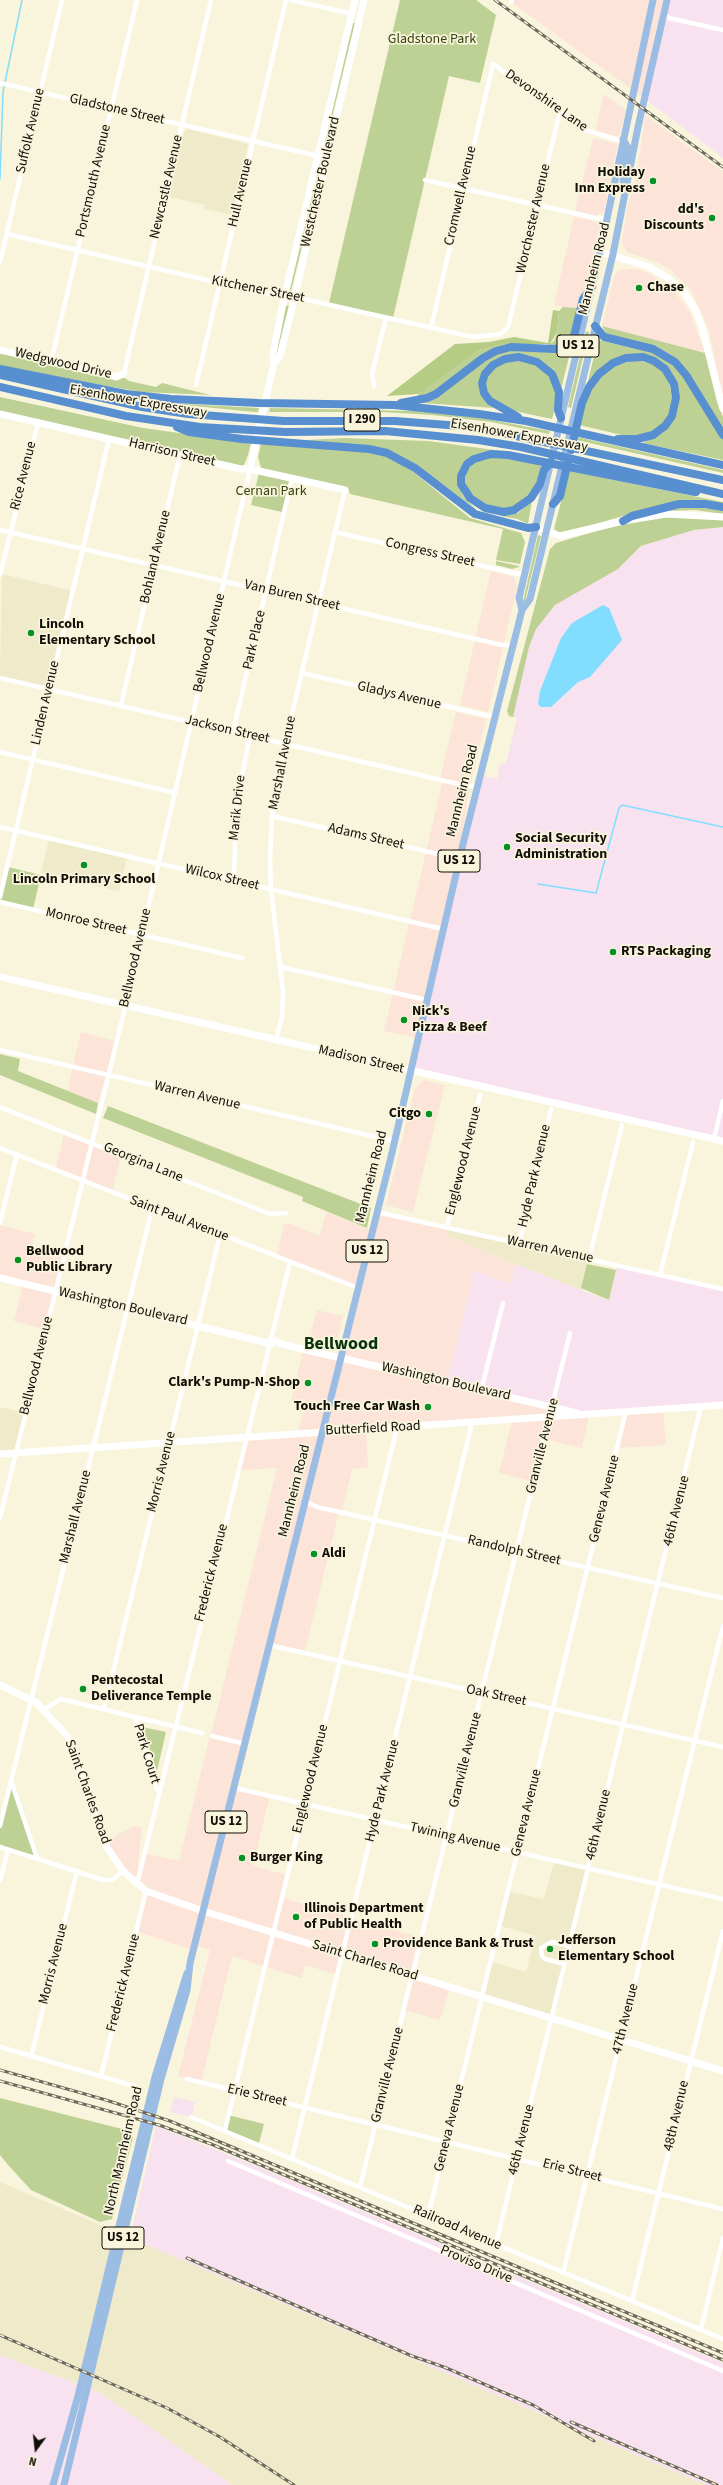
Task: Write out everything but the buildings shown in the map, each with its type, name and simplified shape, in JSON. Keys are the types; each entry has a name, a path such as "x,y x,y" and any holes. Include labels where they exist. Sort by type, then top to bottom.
{"highway":[{"path":"394,405 432,396 483,358 501,349 516,347 555,349 567,346 573,340 583,299 592,288"},
{"path":"595,326 604,337 652,349 672,359 686,375 723,435"},
{"path":"526,421 496,406 484,393 482,383 484,376 490,367 499,361 519,357 543,366 556,382 562,404 558,410 561,418"},
{"path":"553,504 560,496 560,484 578,408 594,381 606,368 620,360 643,357 654,361 665,369 674,384 676,398 674,411 665,426 648,437 607,440"},
{"path":"0,369 126,394 172,399 258,404 394,405 471,413 526,421 723,466"},
{"name":"Eisenhower Expressway","path":"0,375 142,407 188,414 275,420 388,420 474,427 723,480"},
{"name":"Eisenhower Expressway","path":"0,387 169,423 256,431 378,431 451,436 521,447 719,493"},
{"path":"169,423 189,432 202,434 369,449 386,453 415,468 475,514 528,528 536,527"},
{"path":"551,462 544,470 544,480 534,494 522,506 509,511 494,511 485,508 470,498 461,484 461,476 467,464 474,459 497,454 695,492 719,493"},
{"path":"622,521 632,516 678,504 706,504 723,507"}],"main road":[{"name":"Mannheim Road","path":"562,404 592,288 653,0"},
{"name":"Mannheim Road","path":"578,408 595,326 627,191 638,127 667,0"},
{"path":"624,139 628,148 623,181 627,191"},
{"path":"551,462 561,418"},
{"name":"Mannheim Road","path":"522,610 519,598 536,527 544,480"},
{"name":"Mannheim Road","path":"203,1911 342,1358 411,1071 460,856 522,610 530,599 553,504"},
{"name":"North Mannheim Road","path":"64,2485 81,2397 158,2078 181,1987 190,1964 203,1911"},
{"name":"North Mannheim Road","path":"53,2485 81,2397"}],"street":[{"name":"Suffolk Avenue","path":"0,262 62,0"},
{"name":"Portsmouth Avenue","path":"51,362 136,0"},
{"name":"Newcastle Avenue","path":"124,373 211,0"},
{"name":"Hull Avenue","path":"196,385 286,0"},
{"path":"291,0 360,16"},
{"name":"Westchester Boulevard","path":"267,397 274,363 273,354 285,296 355,0"},
{"name":"Westchester Boulevard","path":"274,363 280,356 295,297 364,0"},
{"path":"663,14 669,18 723,30"},
{"name":"Devonshire Lane","path":"493,64 586,130 618,140 624,139"},
{"name":"Cromwell Avenue","path":"431,328 493,64"},
{"name":"Gladstone Street","path":"0,83 327,158"},
{"name":"Worchester Avenue","path":"508,327 560,111"},
{"path":"425,180 600,219 607,218"},
{"name":"Kitchener Street","path":"7,234 273,295 295,297 473,337 501,334 508,327"},
{"path":"600,252 613,254 658,271 678,285 687,295 702,326 723,409"},
{"path":"374,386 372,374 386,318"},
{"name":"Wedgwood Drive","path":"0,350 117,377 124,373"},
{"name":"Bellwood Avenue","path":"0,1518 176,793 267,397"},
{"name":"Harrison Street","path":"0,414 241,469 250,469 345,490"},
{"name":"Rice Avenue","path":"0,575 38,423"},
{"name":"Linden Avenue","path":"0,897 108,439"},
{"name":"Bohland Avenue","path":"121,705 180,455"},
{"name":"Park Place","path":"233,732 292,478"},
{"name":"Marshall Avenue","path":"276,1040 283,1005 281,967 270,859 272,816 285,744 345,490"},
{"path":"536,527 560,536 622,521 666,514 723,517"},
{"name":"Van Buren Street","path":"0,530 502,645 513,645"},
{"name":"Congress Street","path":"335,532 518,574 525,573"},
{"name":"Gladys Avenue","path":"302,673 485,715 496,716"},
{"name":"Jackson Street","path":"0,678 468,786 478,786"},
{"name":"Marik Drive","path":"234,881 236,805 250,736"},
{"path":"0,752 176,793"},
{"name":"Adams Street","path":"272,816 451,857 460,856"},
{"name":"Wilcox Street","path":"0,827 443,929"},
{"name":"Monroe Street","path":"0,902 242,958"},
{"path":"281,967 427,1000"},
{"name":"Madison Street","path":"0,977 723,1142"},
{"name":"Warren Avenue","path":"0,1050 394,1141"},
{"name":"Englewood Avenue","path":"447,1227 480,1095"},
{"path":"714,1139 723,1101"},
{"name":"Georgina Lane","path":"0,1107 270,1214 286,1213"},
{"name":"Hyde Park Avenue","path":"519,1244 551,1109"},
{"path":"589,1259 622,1125"},
{"path":"660,1275 693,1142"},
{"name":"Saint Paul Avenue","path":"0,1148 83,1180 152,1209 358,1288"},
{"path":"0,1223 17,1154"},
{"name":"Marshall Avenue","path":"0,1826 126,1308 152,1209"},
{"name":"Warren Avenue","path":"377,1212 723,1289"},
{"name":"Morris Avenue","path":"104,1710 220,1235"},
{"name":"Frederick Avenue","path":"136,1884 245,1437 290,1262"},
{"name":"Washington Boulevard","path":"0,1278 270,1342 272,1340 285,1345 583,1414"},
{"path":"481,1391 503,1303"},
{"name":"Granville Avenue","path":"360,2187 570,1333"},
{"name":"Butterfield Road","path":"0,1454 723,1405"},
{"name":"46th Avenue","path":"496,2244 564,1964 589,1868 622,1724 659,1583 702,1406"},
{"name":"Geneva Avenue","path":"428,2216 626,1412"},
{"name":"Hyde Park Avenue","path":"292,2159 446,1536 472,1423"},
{"name":"Englewood Avenue","path":"224,2130 235,2091 341,1661 397,1428"},
{"name":"Randolph Street","path":"305,1501 317,1506 375,1520 723,1598"},
{"name":"47th Avenue","path":"564,2273 723,1626"},
{"name":"Oak Street","path":"269,1645 723,1747"},
{"name":"Saint Charles Road","path":"0,1685 31,1699 45,1709 68,1737 102,1839 123,1871 136,1884 146,1891 203,1911 723,2071"},
{"path":"45,1709 61,1699 202,1733"},
{"name":"Park Court","path":"135,1717 158,1792"},
{"path":"212,1736 245,1744"},
{"path":"11,1781 37,1858"},
{"name":"Twining Avenue","path":"235,1788 723,1899"},
{"path":"0,1848 110,1880 123,1871"},
{"path":"0,1881 8,1850"},
{"name":"Morris Avenue","path":"31,2057 77,1871"},
{"name":"Frederick Avenue","path":"101,2076 146,1891"},
{"name":"48th Avenue","path":"632,2301 723,1931"},
{"path":"564,1964 546,1959 542,1956 541,1948 552,1942 569,1946"},
{"path":"0,2047 134,2086"},
{"name":"Erie Street","path":"187,2080 723,2208"},
{"name":"Railroad Avenue","path":"191,2117 327,2172 428,2216 723,2339"},
{"name":"Proviso Drive","path":"228,2161 723,2371"},
{"path":"701,2329 723,2238"}],"shaded area":[{"path":"509,0 663,0 641,96 518,7"},
{"path":"663,0 723,0 723,158 641,96"},
{"path":"604,94 626,110 619,137 595,131"},
{"path":"645,115 723,172 723,400 709,330 691,290 671,270 657,262 627,252 622,243 627,209 637,173"},
{"path":"188,129 248,144 233,215 204,209 205,205 169,197 184,132"},
{"path":"593,138 618,144 604,212 596,216 575,211"},
{"path":"574,217 598,222 600,226 592,266 579,311 554,305"},
{"path":"624,269 637,269 650,274 674,291 690,312 705,353 602,326 614,277 618,271"},
{"path":"723,527 723,1139 414,1070 482,776 497,779 500,763 506,764 517,718 513,717 529,647 536,629 545,615 563,598 618,569 641,546 694,530"},
{"path":"491,571 514,577 517,587 488,712 460,705"},
{"name":"Lincoln Elementary School","path":"2,574 73,591 50,687 0,676"},
{"path":"456,712 486,719 468,795 459,859 418,1038 384,1031 443,780 440,779"},
{"name":"Lincoln Primary School","path":"49,839 127,857 119,891 41,873"},
{"path":"81,1032 115,1041 98,1103 67,1091"},
{"path":"424,1080 445,1085 413,1212 386,1205 415,1088"},
{"path":"64,1133 121,1156 113,1190 56,1168"},
{"path":"326,1212 371,1230 358,1286 277,1255 284,1224 291,1224 320,1236"},
{"path":"378,1212 448,1228 447,1236 516,1264 510,1284 474,1270 447,1382 342,1358"},
{"path":"0,1225 35,1234 31,1251 63,1258 55,1291 0,1277"},
{"path":"448,1228 588,1260 581,1290 447,1236"},
{"path":"516,1264 609,1301 617,1266 723,1290 723,1405 583,1414 447,1382 474,1270 510,1284"},
{"path":"23,1284 54,1292 45,1329 14,1321"},
{"path":"317,1310 343,1316 337,1341 332,1345 309,1340"},
{"path":"303,1350 340,1359 322,1431 298,1433 306,1399 291,1401"},
{"path":"342,1359 551,1408 549,1416 324,1431"},
{"path":"0,1407 25,1413 16,1452 0,1453"},
{"path":"663,1412 666,1445 618,1448 627,1414"},
{"path":"589,1416 582,1448 545,1439 535,1482 499,1473 512,1421"},
{"path":"366,1430 368,1467 352,1469 342,1511 306,1503 324,1433"},
{"path":"322,1433 245,1742 211,1735 277,1468 238,1470 246,1438"},
{"path":"306,1505 339,1512 305,1651 270,1643"},
{"path":"210,1736 244,1744 202,1910 156,1895 138,1883 144,1853 179,1861"},
{"path":"235,1787 270,1794 253,1866 288,1875 283,1898 421,1938 412,1974 204,1911"},
{"path":"134,1826 142,1828 136,1882 107,1846 110,1839"},
{"name":"Jefferson Elementary School","path":"554,1862 587,1869 551,2016 484,1996 492,1962 526,1972 536,1936 501,1926 509,1892 544,1899"},
{"path":"147,1893 201,1912 192,1950 142,1933 138,1930"},
{"path":"204,1913 341,1954 336,1974 305,1965 301,1978 232,1956 201,2082 178,2076 210,1950 196,1945"},
{"path":"412,1976 450,1987 440,2020 404,2010"},
{"path":"174,2097 195,2102 192,2117 170,2112"},
{"path":"156,2126 254,2165 723,2363 723,2485 706,2485 130,2238"},
{"path":"0,2182 706,2485 233,2485 99,2392 0,2355"},
{"path":"0,2355 99,2392 233,2485 0,2485"}],"green space":[{"name":"Gladstone Park","path":"400,0 476,0 496,15 480,83 449,76 393,318 329,303"},
{"path":"352,23 355,23 324,150 323,149"},
{"path":"319,164 322,165 291,291 289,289"},
{"path":"585,276 569,342 565,345 546,346 554,341 557,332 559,311 563,307 577,308"},
{"path":"288,305 277,355 275,354 285,307"},
{"path":"553,310 559,311 557,332 550,344 506,344 479,350 418,394 387,396 455,344 489,342 514,337 548,343"},
{"path":"602,326 705,353 717,402 723,417 723,429 673,356 656,346 607,335"},
{"path":"586,331 589,332 571,408 568,407"},
{"path":"598,340 653,353 671,363 680,372 723,439 723,460 642,443 663,433 676,416 680,398 668,369 627,355 587,385"},
{"path":"506,344 513,344 434,391 419,397 418,394 423,389 479,350"},
{"path":"522,350 567,353 569,357 561,389 553,368 553,371 516,355 482,375 490,405 494,408 422,403 485,359 503,351"},
{"path":"0,353 114,379 125,378 129,381 156,387 162,383 210,395 142,392 0,366"},
{"path":"634,360 652,364 660,369 669,380 673,404 665,423 648,434 626,436 579,425 589,392 603,376 615,366"},
{"path":"523,361 538,366 548,375 555,388 556,404 552,419 514,411 495,401 487,390 486,382 491,370 506,362"},
{"path":"0,397 143,428 251,443 244,465 241,466 0,411"},
{"path":"164,403 259,408 258,412 254,412"},
{"path":"270,408 418,411 471,416 550,431 549,434 491,422 432,415 381,412 269,412"},
{"path":"577,437 723,470 723,473 576,440"},
{"path":"344,438 428,441 502,451 479,454 459,484 463,496 476,509 417,465 400,456 306,440"},
{"path":"261,444 364,452 388,457 407,467 470,518 521,533 525,542 520,564 496,560 503,529 350,494 348,489 261,468 258,457"},
{"path":"496,456 542,465 538,480 528,498 510,508 493,508 477,501 467,489 464,481 468,468 476,461"},
{"path":"569,471 723,502 723,504 685,500 656,506 576,530 558,533 554,529"},
{"name":"Cernan Park","path":"259,473 290,480 282,512 251,505"},
{"path":"532,501 528,524 517,519 500,516 518,513"},
{"path":"684,506 723,510 723,514 695,510 665,511"},
{"path":"672,516 723,520 723,527 694,530 641,546 618,569 555,605 536,629 529,647 513,717 509,716 507,711 550,549 556,543 624,523"},
{"path":"538,535 541,536 525,601 523,601"},
{"path":"496,561 519,567 512,569 496,565"},
{"path":"8,867 41,875 33,909 0,901"},
{"path":"0,1054 20,1059 18,1071 98,1103 96,1114 0,1075"},
{"path":"108,1106 371,1208 367,1228 302,1201 303,1197 103,1118"},
{"path":"587,1264 616,1270 609,1300 581,1288"},
{"path":"142,1727 166,1732 157,1771"},
{"path":"12,1784 35,1857 0,1846 0,1828"},
{"path":"0,2098 126,2130 133,2137 112,2219 100,2222 31,2190 0,2155"},
{"path":"228,2115 264,2124 259,2143 224,2129"}],"water":[{"path":"603,605 609,608 622,640 590,677 578,682 551,707 541,707 538,704 540,691 561,638 572,623"}],"waterway":[{"path":"0,179 3,92 22,0"},
{"path":"538,884 596,893 619,808 622,805 723,827"}],"railway":[{"path":"495,0 723,167"},
{"path":"0,2070 106,2100 170,2121 723,2353"},
{"path":"0,2081 159,2125 211,2144 723,2360"},
{"path":"187,2258 412,2356 444,2367 533,2405 594,2441"},
{"path":"0,2335 167,2408 220,2437 294,2485"},
{"path":"571,2422 717,2485"}],"place":[{"name":"Holiday Inn Express","path":"653,181"},
{"name":"dd's Discounts","path":"712,218"},
{"name":"Chase","path":"639,288"},
{"name":"Lincoln Elementary School","path":"31,633"},
{"name":"Social Security Administration","path":"507,847"},
{"name":"Lincoln Primary School","path":"84,865"},
{"name":"RTS Packaging","path":"613,952"},
{"name":"Nick's Pizza & Beef","path":"404,1020"},
{"name":"Citgo","path":"429,1114"},
{"name":"Bellwood Public Library","path":"18,1260"},
{"name":"Clark's Pump-N-Shop","path":"308,1383"},
{"name":"Touch Free Car Wash","path":"428,1407"},
{"name":"Aldi","path":"314,1554"},
{"name":"Pentecostal Deliverance Temple","path":"83,1689"},
{"name":"Burger King","path":"242,1858"},
{"name":"Illinois Department of Public Health","path":"296,1917"},
{"name":"Providence Bank & Trust","path":"375,1944"},
{"name":"Jefferson Elementary School","path":"550,1949"}],"district":[{"name":"Bellwood","path":"341,1345"}]}
